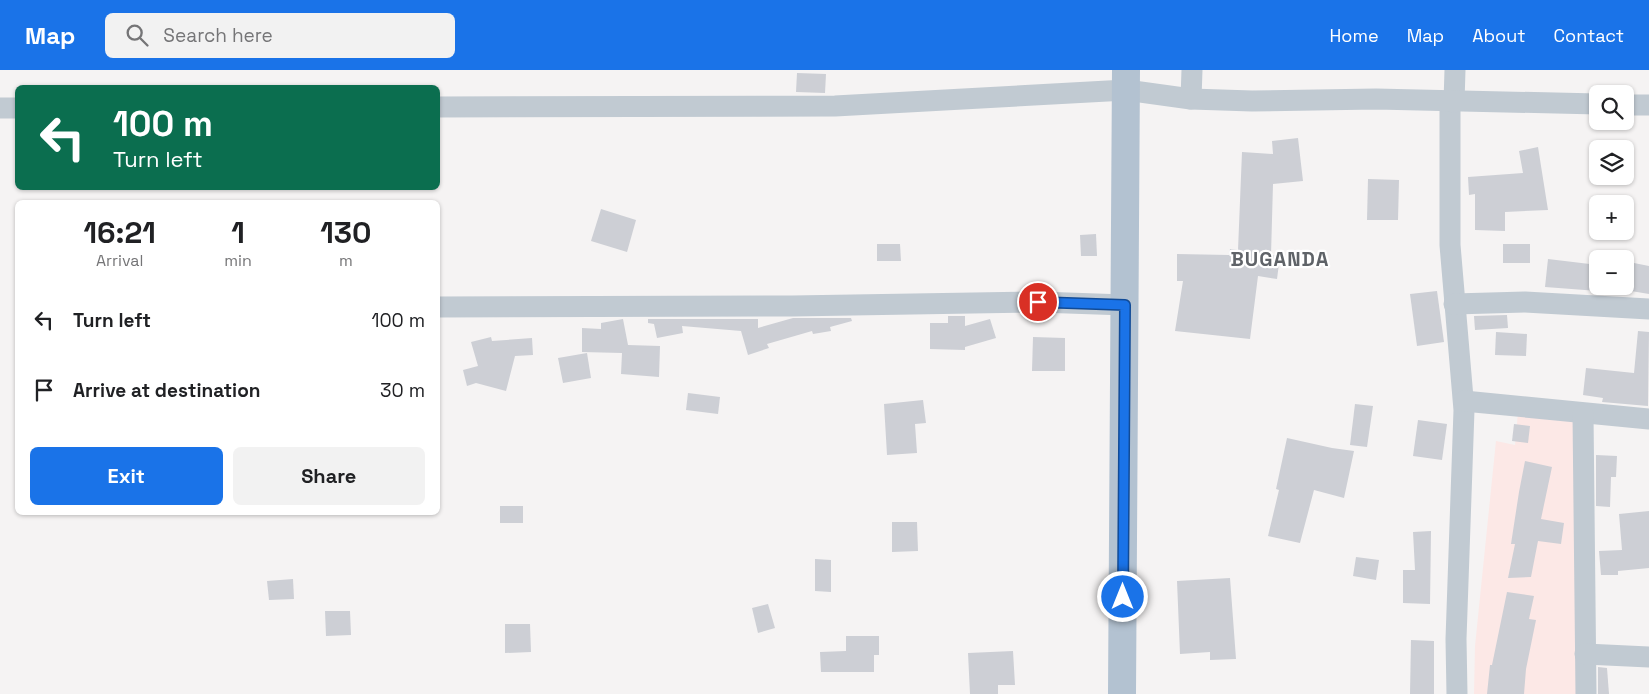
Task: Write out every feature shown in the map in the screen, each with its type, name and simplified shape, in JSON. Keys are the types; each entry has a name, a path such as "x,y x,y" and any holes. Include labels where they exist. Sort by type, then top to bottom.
{"main road":[{"path":"1122,694 1126,80"}],"street":[{"path":"1191,98 1192,70"},
{"path":"1455,70 1452,102 1450,245 1464,401 1456,639 1457,694"},
{"path":"440,107 835,106 1126,80 1191,98 1252,101 1376,99 1589,104"},
{"path":"1634,105 1649,105"},
{"path":"0,108 15,108"},
{"path":"440,307 792,306 1038,302 1125,305"},
{"path":"1454,304 1525,302 1649,309"},
{"path":"1464,401 1583,414 1649,418"},
{"path":"1583,414 1586,694"},
{"path":"1585,654 1649,657"}],"shaded area":[{"path":"1518,412 1583,423 1579,694 1474,694 1475,646 1496,441 1515,445"}],"building":[{"path":"797,73 826,74 825,93 796,92"},
{"path":"1298,138 1303,181 1273,184 1271,255 1280,256 1277,279 1258,276 1250,339 1175,331 1183,281 1177,281 1177,254 1229,255 1230,249 1238,250 1242,152 1273,154 1272,141"},
{"path":"1538,147 1548,210 1505,212 1505,231 1475,230 1475,194 1469,195 1468,177 1523,173 1519,151"},
{"path":"1368,179 1399,180 1398,220 1367,220"},
{"path":"601,209 636,220 627,252 591,241"},
{"path":"1096,234 1097,256 1081,256 1080,235"},
{"path":"877,244 900,244 901,261 877,261"},
{"path":"1503,244 1530,244 1530,263 1503,263"},
{"path":"1548,259 1589,264 1589,290 1545,287"},
{"path":"1634,263 1649,266 1649,294 1634,292"},
{"path":"1437,291 1444,342 1417,346 1410,294"},
{"path":"1507,315 1508,328 1475,330 1474,316"},
{"path":"948,316 965,316 965,326 990,319 996,338 965,347 965,350 930,349 930,323 948,323"},
{"path":"793,318 851,318 852,321 830,327 831,331 813,334 812,331 767,344 769,348 748,355 741,331 682,326 683,333 657,338 654,324 648,323 648,319 758,319 758,328"},
{"path":"623,319 628,345 660,346 659,377 621,374 622,353 582,352 582,328 601,329 601,323"},
{"path":"1638,331 1649,332 1648,406 1602,402 1603,398 1583,395 1586,368 1634,373"},
{"path":"1496,332 1527,334 1526,356 1495,355"},
{"path":"491,337 492,341 532,338 533,355 515,356 506,391 476,383 467,386 463,370 478,366 471,342"},
{"path":"1033,337 1065,338 1065,371 1032,371"},
{"path":"587,353 591,378 563,383 558,358"},
{"path":"688,393 720,397 718,414 686,410"},
{"path":"923,400 926,423 915,424 917,453 887,455 884,404"},
{"path":"1355,404 1373,406 1367,447 1350,445"},
{"path":"1418,420 1447,424 1442,460 1413,456"},
{"path":"1514,424 1530,426 1528,443 1512,441"},
{"path":"1287,438 1354,451 1344,498 1314,490 1300,543 1268,536 1279,490 1276,489"},
{"path":"1596,455 1617,456 1616,477 1611,477 1610,507 1596,506"},
{"path":"1525,461 1552,467 1541,519 1564,523 1561,544 1538,541 1531,577 1508,578 1515,544 1511,544"},
{"path":"500,506 523,506 523,523 500,523"},
{"path":"1649,511 1649,568 1618,571 1618,575 1601,575 1599,551 1622,550 1619,514"},
{"path":"892,522 917,522 918,551 892,552"},
{"path":"1431,531 1430,604 1403,603 1403,570 1415,570 1413,532"},
{"path":"1356,557 1379,560 1376,580 1353,576"},
{"path":"815,559 831,560 831,592 815,591"},
{"path":"1230,578 1236,659 1210,660 1210,652 1180,654 1177,581"},
{"path":"293,579 294,599 269,600 267,581"},
{"path":"1507,592 1534,596 1529,619 1536,620 1526,669 1524,694 1487,694 1490,665 1492,665"},
{"path":"768,604 775,628 758,633 752,608"},
{"path":"325,611 350,611 351,635 326,636"},
{"path":"505,624 530,624 531,652 505,653"},
{"path":"846,636 879,636 879,655 874,655 874,672 821,672 820,652 846,651"},
{"path":"1411,640 1434,641 1434,694 1410,694"},
{"path":"1013,651 1015,685 998,685 998,694 970,694 968,653"},
{"path":"1598,667 1607,668 1609,694 1598,694"}],"district":[{"name":"BUGANDA","path":"1280,259"}],"route":[{"path":"1038,302 1125,305 1123,597"}]}
